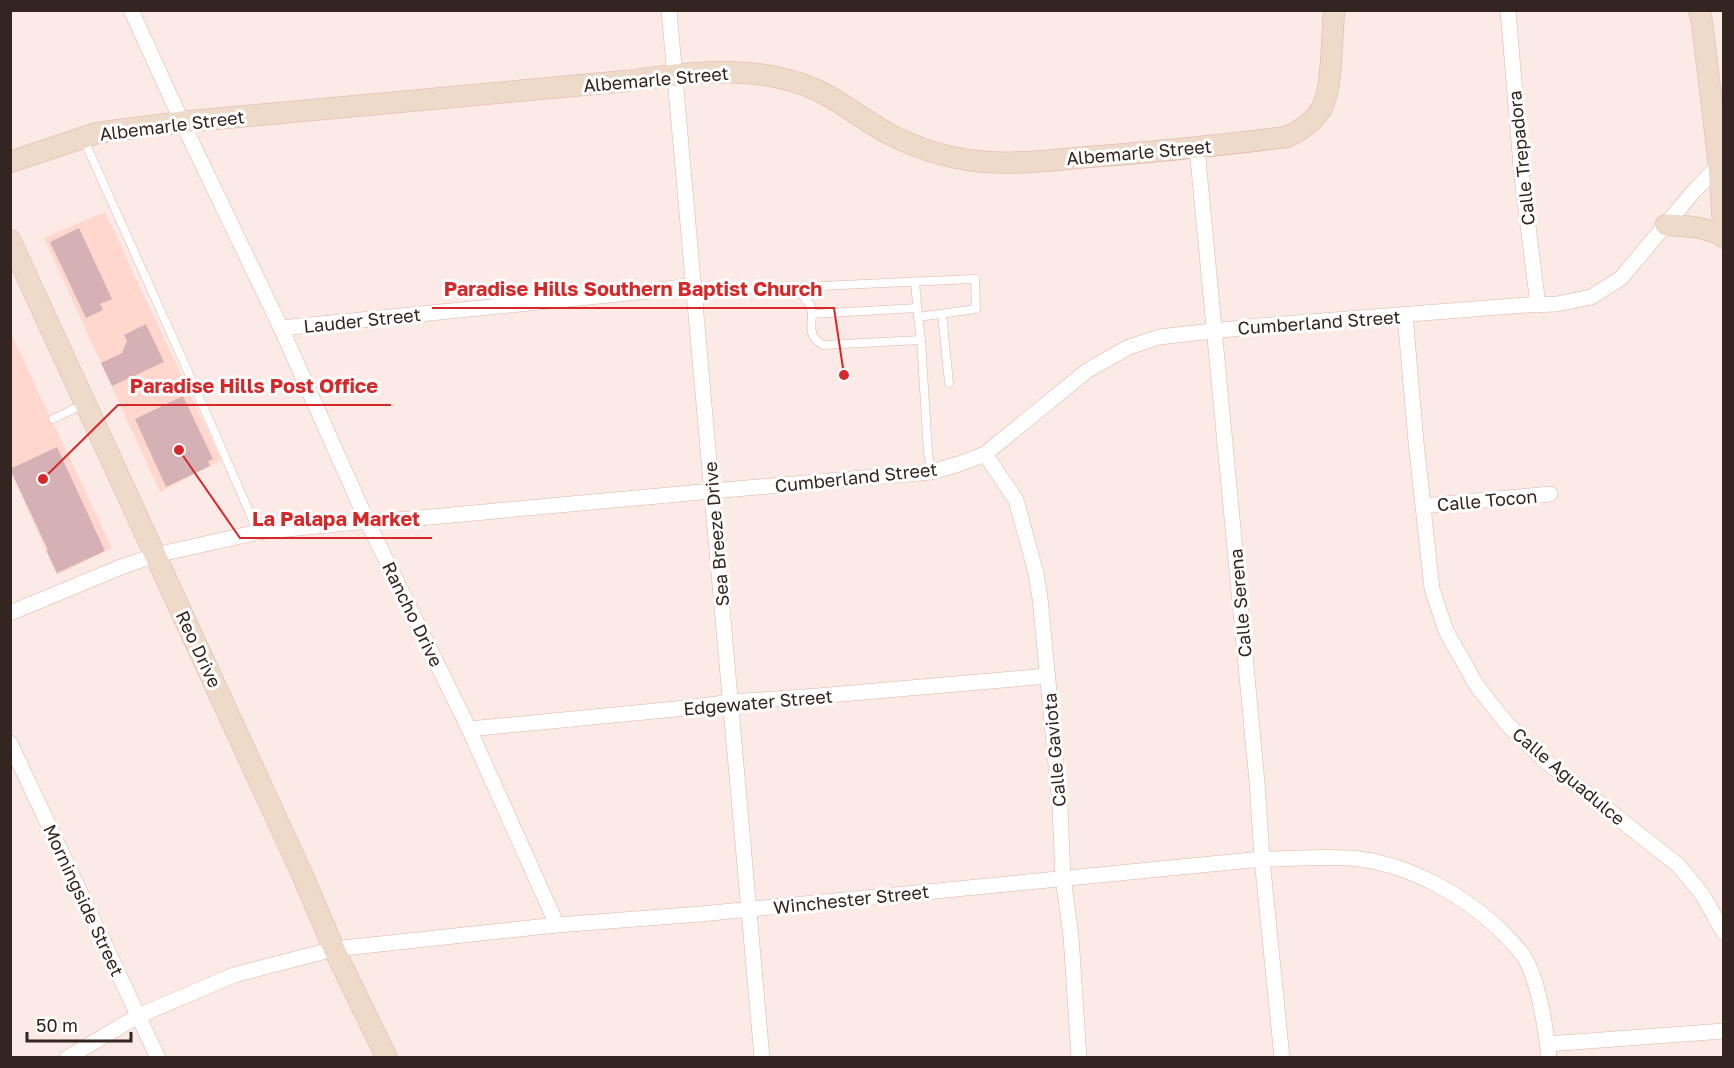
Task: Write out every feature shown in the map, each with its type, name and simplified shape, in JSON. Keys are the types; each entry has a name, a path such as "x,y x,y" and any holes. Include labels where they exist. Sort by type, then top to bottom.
{"street":[{"name":"Rancho Drive","path":"131,10 281,328 367,521 469,729 557,925"},
{"name":"Sea Breeze Drive","path":"669,10 762,1058"},
{"name":"Albemarle Street","path":"10,162 97,133 182,122 725,71 787,79 822,93 891,135 913,145 942,155 990,164 1197,148 1287,137 1312,120 1319,112 1329,92 1334,10"},
{"name":"Calle Trepadora","path":"1508,10 1522,178 1538,305"},
{"path":"1666,225 1692,226 1706,229 1723,237 1722,164 1717,108 1699,10"},
{"name":"Calle Serena","path":"1197,148 1282,1058"},
{"name":"Cumberland Street","path":"10,613 156,555 258,532 932,472 985,454 1088,369 1130,347 1160,337 1215,330 1557,304 1591,297 1621,278 1694,191 1722,164"},
{"name":"Reo Drive","path":"10,240 302,874 334,949 387,1058"},
{"name":"Lauder Street","path":"281,328 694,288"},
{"name":"Calle Aguadulce","path":"1405,315 1432,589 1446,631 1477,686 1507,724 1542,759 1678,865 1702,894 1724,933"},
{"name":"Calle Gaviota","path":"985,454 1016,500 1036,573 1040,598 1060,806 1063,878 1071,936 1079,1058"},
{"name":"Calle Tocon","path":"1423,506 1550,494"},
{"name":"Edgewater Street","path":"469,729 731,702 1048,676"},
{"name":"Morningside Street","path":"10,742 158,1058"},
{"name":"Winchester Street","path":"67,1058 138,1016 234,975 334,949 557,925 749,909 1262,859 1349,858 1381,864 1427,880 1469,905 1504,934 1525,958 1534,979 1548,1051"},
{"path":"1548,1051 1724,1031"}],"lane":[{"path":"83,138 258,532"},
{"path":"694,288 796,288 975,279 976,309 918,317"},
{"path":"915,281 928,452 932,472"},
{"path":"796,288 810,304 811,330 815,340 823,345 921,340"},
{"path":"812,314 917,308"},
{"path":"942,314 948,383"},
{"path":"52,419 86,403"}],"shaded area":[{"path":"105,212 221,460 160,492 44,238"},
{"path":"10,332 112,548 57,575 11,472"}],"building":[{"path":"79,228 112,299 100,304 103,310 86,318 50,242"},
{"path":"146,324 164,362 112,386 101,363 122,353 127,341 124,335"},
{"path":"183,396 213,459 208,461 210,466 166,487 135,419"},
{"path":"57,447 105,551 57,573 10,469"}],"place":[{"name":"Paradise Hills Southern Baptist Church","path":"844,375"},
{"name":"La Palapa Market","path":"179,450"},
{"name":"Paradise Hills Post Office","path":"43,479"}]}
